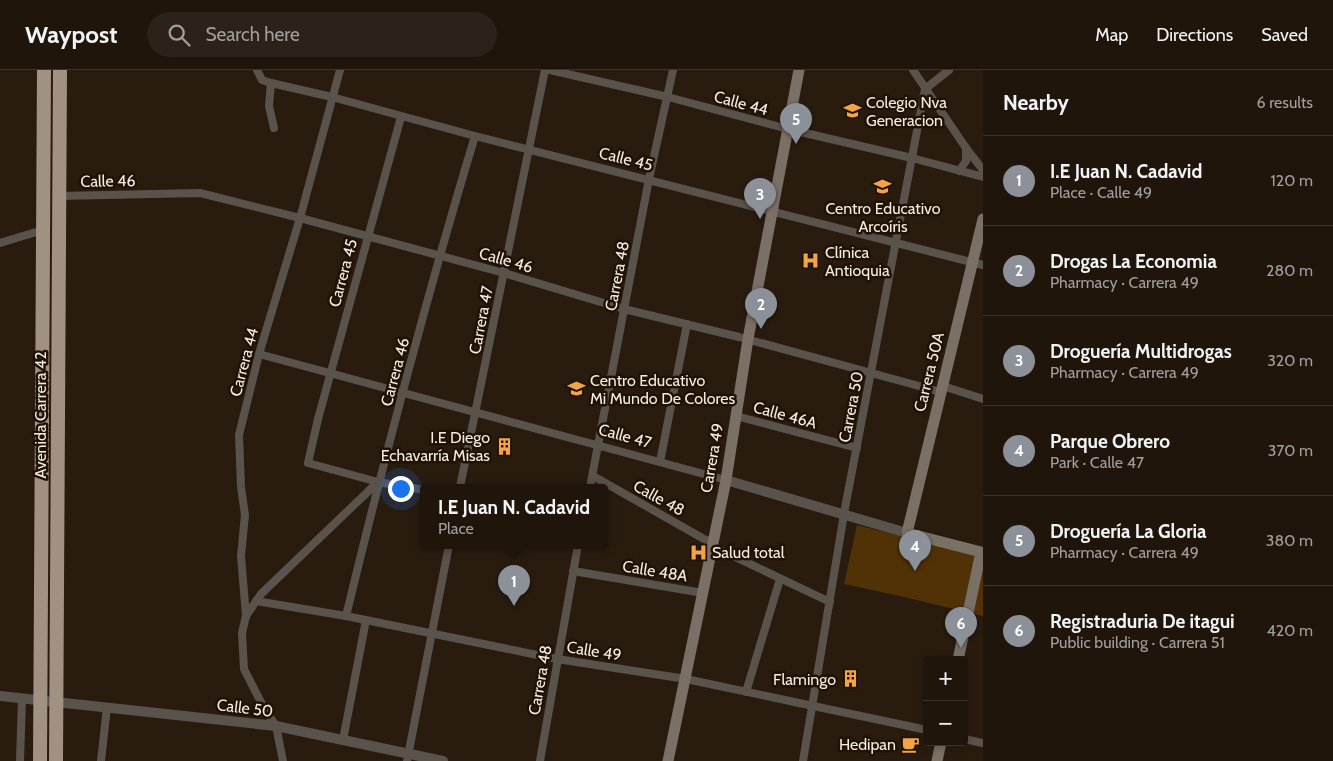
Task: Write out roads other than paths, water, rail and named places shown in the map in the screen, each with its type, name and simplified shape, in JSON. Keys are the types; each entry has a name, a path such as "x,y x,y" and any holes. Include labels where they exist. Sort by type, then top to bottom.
{"highway":[{"name":"Avenida Carrera 42","path":"40,761 44,70"},
{"name":"Avenida Carrera 42","path":"56,761 60,70"},
{"path":"43,162 60,101"}],"main road":[{"name":"Carrera 49","path":"668,761 726,480 748,339 799,70"},
{"name":"Carrera 50A","path":"907,533 942,389 978,264 983,219"},
{"name":"Calle 47","path":"907,533 982,552"},
{"path":"959,656 982,552"},
{"path":"937,761 940,746"}],"street":[{"name":"Calle 45","path":"257,70 262,80 271,83 332,97 401,117 978,264"},
{"name":"Carrera 44","path":"276,726 265,710 244,669 242,633 246,616 241,556 245,515 239,436 259,354 300,218 340,70"},
{"name":"Carrera 47","path":"461,484 545,70"},
{"name":"Calle 44","path":"550,70 668,97 788,129 912,158 983,178"},
{"name":"Carrera 48","path":"591,484 649,179 673,70"},
{"path":"912,70 983,170"},
{"path":"924,89 949,70"},
{"path":"271,83 269,106 274,128"},
{"name":"Carrera 50","path":"803,761 844,516 924,89"},
{"name":"Carrera 45","path":"378,482 308,463 367,237 401,117"},
{"name":"Carrera 46","path":"346,616 378,482 475,136"},
{"path":"960,171 966,160 966,148"},
{"name":"Calle 46","path":"59,196 200,192 504,273 624,309 748,339 871,374 983,399"},
{"path":"0,243 43,230"},
{"path":"660,462 687,324"},
{"name":"Calle 47","path":"259,354 726,480 907,533"},
{"name":"Calle 46A","path":"736,416 857,448"},
{"name":"Calle 48","path":"593,476 607,484"},
{"path":"246,616 270,585 378,482 420,489"},
{"name":"Calle 48","path":"608,484 712,544 830,602"},
{"path":"408,757 448,549"},
{"name":"Carrera 48","path":"540,761 577,549"},
{"name":"Calle 48A","path":"572,572 702,593"},
{"path":"746,692 780,578"},
{"name":"Calle 49","path":"256,601 346,616 557,659 686,679 923,729"},
{"path":"342,740 366,620"},
{"name":"Calle 50","path":"0,696 107,706 276,726 408,757 443,761"},
{"path":"20,761 22,698"},
{"path":"101,761 107,706"},
{"path":"276,726 283,761"},
{"path":"968,740 983,743"}],"place":[{"name":"Colegio Nva Generacion","path":"852,111"},
{"name":"Droguería La Gloria","path":"796,144"},
{"name":"Centro Educativo Arcoíris","path":"883,186"},
{"name":"Droguería Multidrogas","path":"760,219"},
{"name":"Clínica Antioquia","path":"811,261"},
{"name":"Drogas La Economia","path":"761,329"},
{"name":"Centro Educativo Mi Mundo De Colores","path":"576,389"},
{"name":"I.E Diego Echavarría Misas","path":"504,446"},
{"name":"Salud total","path":"698,552"},
{"name":"Parque Obrero","path":"915,571"},
{"name":"I.E Juan N. Cadavid","path":"514,606"},
{"name":"Registraduria De itagui","path":"961,648"},
{"name":"Flamingo","path":"850,679"},
{"name":"Hedipan","path":"910,744"}]}
